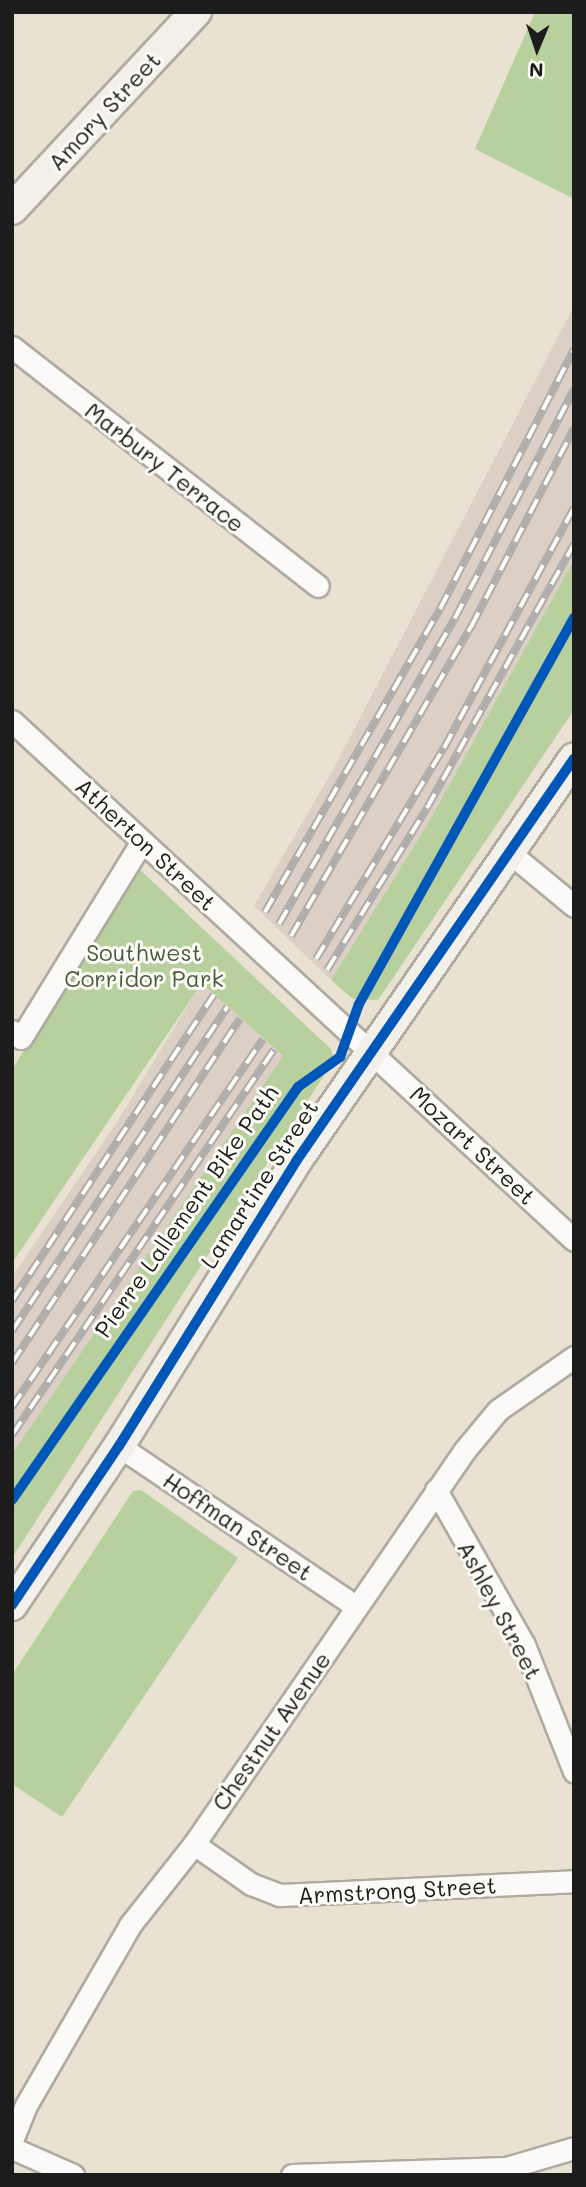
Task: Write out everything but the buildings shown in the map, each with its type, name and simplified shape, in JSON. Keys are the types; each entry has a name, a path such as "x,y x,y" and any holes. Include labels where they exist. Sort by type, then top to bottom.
{"street":[{"name":"Amory Street","path":"12,209 197,12"},
{"name":"Marbury Terrace","path":"12,347 318,586"},
{"name":"Atherton Street","path":"12,721 373,1051"},
{"name":"Lamartine Street","path":"12,1605 118,1446 297,1160 574,758"},
{"path":"17,1035 142,841"},
{"path":"510,853 574,906"},
{"name":"Mozart Street","path":"373,1051 574,1240"},
{"name":"Chestnut Avenue","path":"12,2140 25,2107 130,1925 194,1844 436,1490 498,1410 574,1357"},
{"name":"Hoffman Street","path":"118,1446 356,1607"},
{"name":"Ashley Street","path":"436,1490 524,1645 574,1772"},
{"name":"Armstrong Street","path":"194,1844 251,1884 280,1895 574,1881"},
{"path":"12,2148 73,2175"},
{"path":"292,2175 506,2168 574,2148"}],"shaded area":[{"path":"574,306 574,560 426,827 331,980 254,906 334,768"},
{"path":"202,982 283,1056 12,1454 12,1277 117,1122"}],"green space":[{"path":"535,12 574,12 574,199 475,149"},
{"path":"574,560 574,710 378,1000 353,999 331,980 426,827"},
{"name":"Southwest Corridor Park","path":"136,866 331,1049 334,1060 12,1558 12,1454 283,1056 202,983 12,1263 12,1070"},
{"path":"141,1490 238,1558 62,1817 12,1784 12,1675 133,1491"}],"railway":[{"path":"265,912 440,609 574,349"},
{"path":"279,924 455,618 574,389"},
{"path":"291,936 471,627 574,428"},
{"path":"316,959 444,748 574,508"},
{"path":"327,970 427,808 574,544"},
{"path":"12,1301 214,995"},
{"path":"12,1331 227,1007"},
{"path":"12,1363 240,1019"},
{"path":"12,1407 263,1039"},
{"path":"12,1435 274,1050"}],"cycle path":[{"name":"Pierre Lallement Bike Path","path":"12,1500 298,1087 340,1057 359,1004 574,618"},
{"path":"12,1605 119,1446 297,1160 574,758"}]}
